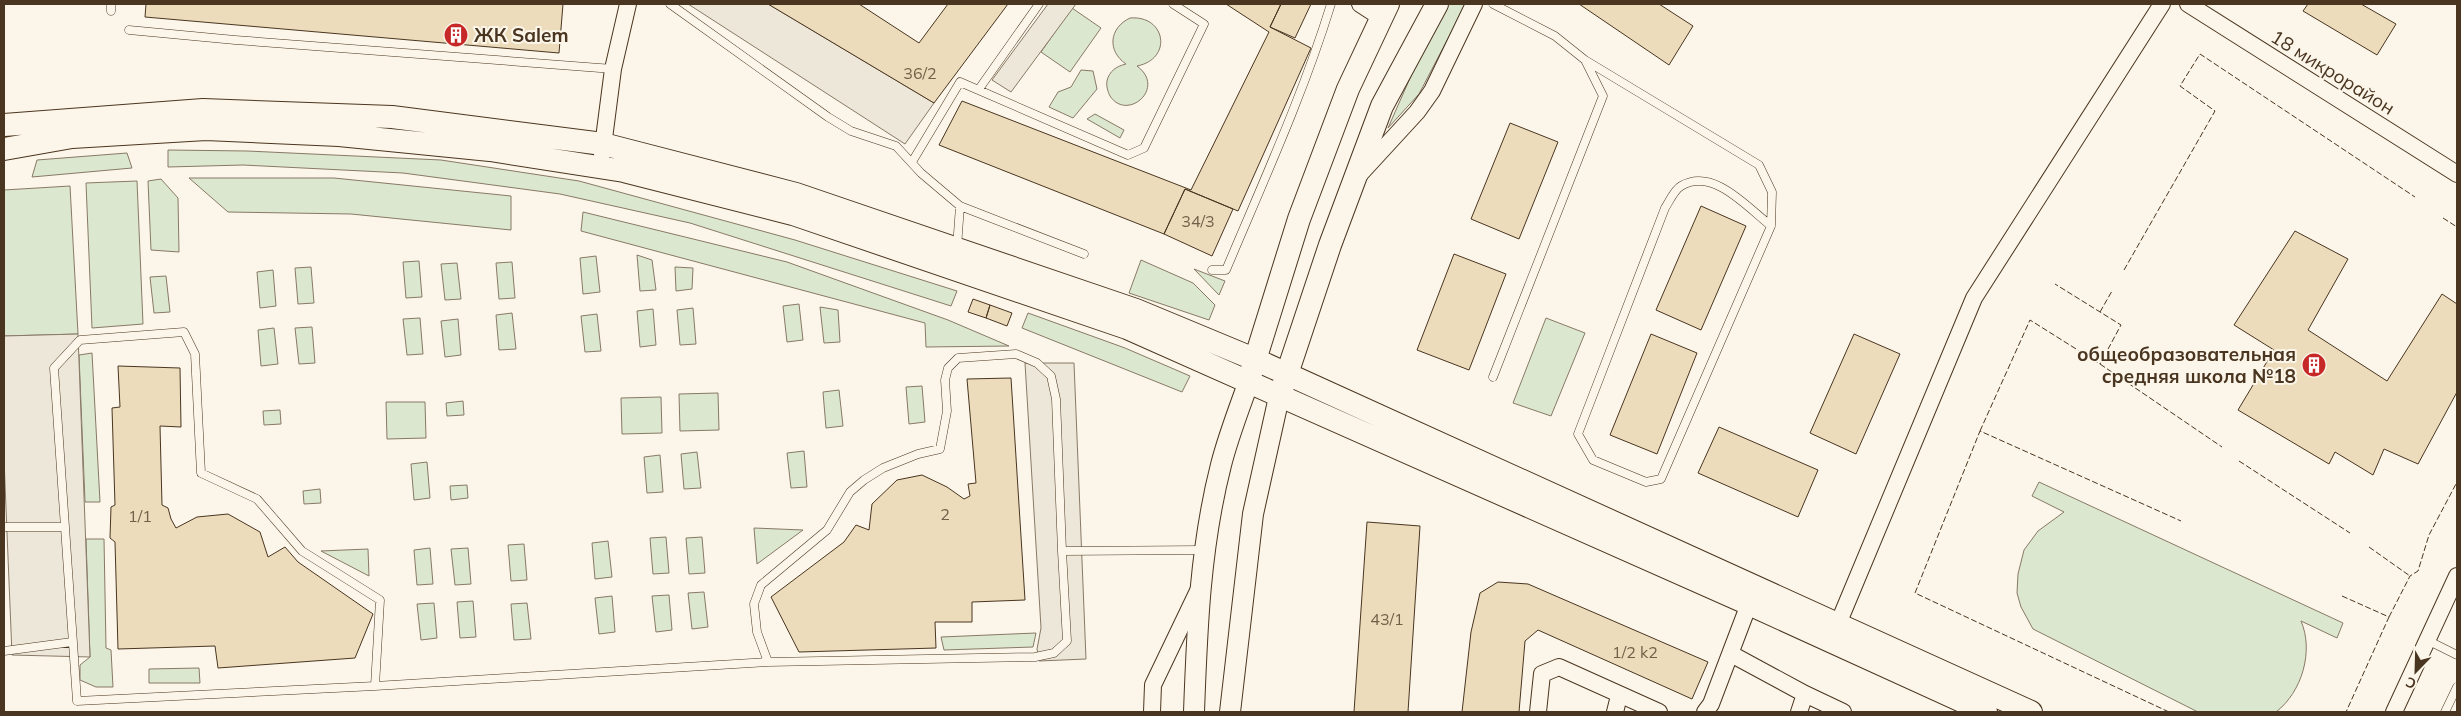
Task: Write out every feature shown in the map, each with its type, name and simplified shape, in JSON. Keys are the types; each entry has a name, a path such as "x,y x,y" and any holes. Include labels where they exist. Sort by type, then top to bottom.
{"main road":[{"path":"1279,397 1330,245 1382,106 1437,4"},
{"path":"1249,381 1254,359 1299,219 1348,88 1384,10"},
{"path":"4,107 13,124 203,110 372,116 603,144 796,194 1136,310 1254,359 1287,376 2031,712"},
{"path":"4,149 72,137 206,129 349,136 490,150 624,171 793,214 1127,328 1749,604 1986,712"}],"street":[{"path":"601,168 613,69 628,4"},
{"path":"1360,4 1384,10"},
{"path":"1355,179 1417,112 1432,92 1474,4"},
{"path":"1838,624 1974,298 2162,4"},
{"name":"18 микрорайон","path":"2188,4 2457,174"},
{"path":"1194,712 1199,589 1204,550 1221,465 1249,381"},
{"path":"1230,712 1253,514 1279,397"},
{"path":"2394,712 2457,576"},
{"path":"1152,712 1154,685 1199,589"},
{"path":"1705,712 1711,704 1749,604"},
{"path":"1731,654 1843,712"},
{"path":"1538,712 1542,674 1560,667 1620,696 1660,712"},
{"path":"1799,712 1805,694"},
{"path":"1615,712 1620,696"}],"lane":[{"path":"670,4 851,132 896,146 921,173 960,206 1084,254"},
{"path":"979,88 1039,4"},
{"path":"912,162 960,82 979,88 1128,155 1144,148 1204,24 1173,4"},
{"path":"1212,270 1226,270 1294,108 1318,45 1330,4"},
{"path":"1492,4 1555,36 1585,60 1759,165 1772,192 1771,226 1662,479 1646,482 1593,460 1578,434 1665,208 1679,187 1697,180 1720,186 1771,226"},
{"path":"129,30 613,69"},
{"path":"1493,377 1603,96 1585,60"},
{"path":"957,249 960,206"},
{"path":"375,686 380,600 302,551 257,499 201,473 195,354 184,332 80,340 54,368 77,701 375,686 768,662 1035,657 1054,653 1067,641 1056,399 1051,376 1037,363 1016,354 958,358 948,368 945,380 947,411 940,449 918,454 883,468 864,480 850,492 826,530 761,585 754,604 757,632 768,662"},
{"path":"4,527 65,528"},
{"path":"1062,550 1204,550"},
{"path":"2427,640 2457,656"},
{"path":"4,650 72,642"},
{"path":"2445,712 2457,687"}],"green space":[{"path":"1446,4 1466,4 1419,94 1388,128 1422,51"},
{"path":"1072,8 1101,28 1070,72 1041,52"},
{"path":"1130,18 1142,19 1151,23 1158,30 1160,47 1156,55 1149,62 1137,66 1145,75 1148,84 1146,92 1134,104 1126,105 1117,103 1110,96 1107,83 1108,77 1112,72 1126,64 1116,53 1113,40 1118,28"},
{"path":"1081,70 1093,71 1097,89 1073,118 1049,107 1058,92 1071,87"},
{"path":"1095,114 1124,130 1120,138 1087,119"},
{"path":"168,150 247,151 441,160 579,181 795,240 957,291 951,306 690,223 560,194 403,173 243,165 168,167"},
{"path":"127,153 132,168 32,177 37,160"},
{"path":"189,178 334,178 511,196 511,230 351,214 228,212"},
{"path":"161,179 178,198 179,252 151,250 148,181"},
{"path":"137,181 143,324 92,328 86,183"},
{"path":"70,186 78,334 4,336 4,190"},
{"path":"583,212 787,262 948,320 1009,346 926,347 925,323 581,231"},
{"path":"637,255 652,260 656,290 640,291"},
{"path":"596,256 600,292 583,294 580,258"},
{"path":"1141,260 1193,283 1215,305 1209,320 1129,293"},
{"path":"419,261 422,297 406,298 403,262"},
{"path":"512,262 515,298 499,299 496,263"},
{"path":"457,263 461,299 445,300 441,264"},
{"path":"311,267 314,303 298,304 295,268"},
{"path":"675,267 693,268 692,289 676,291"},
{"path":"1194,269 1225,281 1219,295"},
{"path":"273,270 276,306 260,308 257,272"},
{"path":"166,276 170,312 154,313 150,277"},
{"path":"799,304 803,340 787,342 783,306"},
{"path":"820,307 838,310 840,342 824,343"},
{"path":"693,308 696,344 680,345 677,310"},
{"path":"653,309 656,345 640,347 637,311"},
{"path":"512,313 516,349 499,350 496,315"},
{"path":"1028,313 1125,348 1190,376 1182,392 1022,328"},
{"path":"597,314 601,351 585,352 581,316"},
{"path":"420,318 423,354 407,355 403,319"},
{"path":"1546,318 1585,333 1551,416 1513,403"},
{"path":"458,319 461,355 445,357 441,321"},
{"path":"312,327 315,363 299,364 295,328"},
{"path":"274,328 278,364 261,366 258,330"},
{"path":"92,353 100,502 85,502 79,355"},
{"path":"922,386 925,422 909,424 906,387"},
{"path":"839,390 843,426 826,428 823,392"},
{"path":"718,393 719,430 680,431 679,394"},
{"path":"661,397 662,433 622,434 621,398"},
{"path":"463,401 464,415 447,416 446,403"},
{"path":"386,402 425,402 426,438 387,439"},
{"path":"280,410 281,424 264,425 263,411"},
{"path":"804,451 807,487 791,488 787,453"},
{"path":"697,452 701,488 684,489 681,454"},
{"path":"660,455 663,492 647,493 644,457"},
{"path":"427,462 430,498 414,500 411,464"},
{"path":"2039,482 2343,623 2337,638 2301,621 2306,645 2306,658 2303,670 2293,694 2276,712 2198,712 2033,629 2021,607 2017,593 2018,574 2024,550 2038,531 2064,512 2032,496"},
{"path":"467,485 468,498 451,500 450,486"},
{"path":"320,489 321,503 304,504 303,491"},
{"path":"754,528 803,530 757,564"},
{"path":"666,537 669,573 653,574 650,538"},
{"path":"702,537 705,573 689,574 686,538"},
{"path":"86,539 104,539 106,648 111,650 113,687 96,687 80,680 80,665 90,657"},
{"path":"608,541 612,577 595,579 592,543"},
{"path":"524,544 527,580 511,581 508,545"},
{"path":"430,548 433,584 417,585 414,550"},
{"path":"468,548 471,584 455,585 451,549"},
{"path":"368,549 369,576 321,551"},
{"path":"704,592 708,627 692,629 688,593"},
{"path":"669,595 672,630 656,632 652,596"},
{"path":"612,596 615,632 599,634 595,598"},
{"path":"473,601 476,637 460,638 457,602"},
{"path":"434,603 437,638 421,640 417,604"},
{"path":"527,603 531,639 514,640 511,604"},
{"path":"1036,633 1033,647 944,650 941,637"},
{"path":"199,668 200,683 149,683 149,669"}],"shaded area":[{"path":"688,4 768,4 934,103 905,144"},
{"path":"1048,4 1076,4 1011,92 992,80"},
{"path":"78,334 90,657 12,655 4,459 4,336"},
{"path":"1025,363 1074,363 1086,659 1039,661 1037,649 1041,628"}],"building":[{"name":"ЖК Salem","path":"146,4 563,4 559,53 145,17"},
{"path":"768,4 859,4 919,43 948,4 1008,4 934,103"},
{"path":"1226,4 1281,4 1270,27 1311,48 1238,211 1185,189 1164,234 939,145 962,101 1191,190 1269,32"},
{"path":"1281,4 1311,4 1295,38 1270,27"},
{"path":"1579,4 1659,4 1693,26 1669,65"},
{"path":"2308,4 2361,4 2396,24 2377,55 2303,11"},
{"path":"1510,123 1558,142 1519,239 1471,219"},
{"path":"1185,189 1233,209 1212,256 1164,234"},
{"path":"1701,206 1746,226 1701,330 1656,310"},
{"name":"общеобразовательная средняя школа №18","path":"2295,231 2348,259 2308,330 2387,381 2442,294 2457,304 2457,392 2418,464 2384,449 2373,475 2335,452 2329,464 2238,410 2274,350 2234,325"},
{"path":"1454,254 1506,274 1469,370 1417,350"},
{"path":"973,299 990,305 986,318 968,312"},
{"path":"990,305 1012,313 1007,326 986,318"},
{"path":"1651,334 1697,353 1657,454 1610,435"},
{"path":"1854,334 1900,354 1856,454 1810,433"},
{"path":"118,366 180,368 181,427 160,426 162,505 168,508 176,528 197,517 228,514 260,532 268,557 285,547 298,562 373,614 355,658 218,668 215,646 118,649 115,542 110,538 111,507 115,505 112,408 120,407"},
{"path":"1011,378 1025,600 972,602 972,622 935,622 936,648 799,652 771,597 844,542 856,525 869,530 872,504 897,480 922,475 947,487 964,499 970,496 968,484 976,483 967,379"},
{"path":"1719,427 1818,470 1798,517 1698,473"},
{"path":"1367,522 1420,526 1408,712 1354,712"},
{"path":"1498,582 1528,584 1708,662 1692,699 1538,630 1525,641 1519,712 1462,712 1471,632 1480,593"}],"fence":[{"path":"2124,270 2215,111 2180,86 2200,54 2415,197"},
{"path":"2443,218 2457,227"},
{"path":"1980,431 2030,320 2100,364 2121,325 2055,284"},
{"path":"2100,312 2112,291"},
{"path":"2100,364 2222,447"},
{"path":"2169,712 1915,593 1980,431 2181,521"},
{"path":"2239,461 2350,533"},
{"path":"2389,617 2410,576 2418,571 2429,535 2457,482"},
{"path":"2369,547 2410,576"},
{"path":"2342,596 2389,617 2346,712"}],"place":[{"name":"ЖК Salem","path":"456,35"},
{"name":"общеобразовательная средняя школа №18","path":"2314,365"}]}
